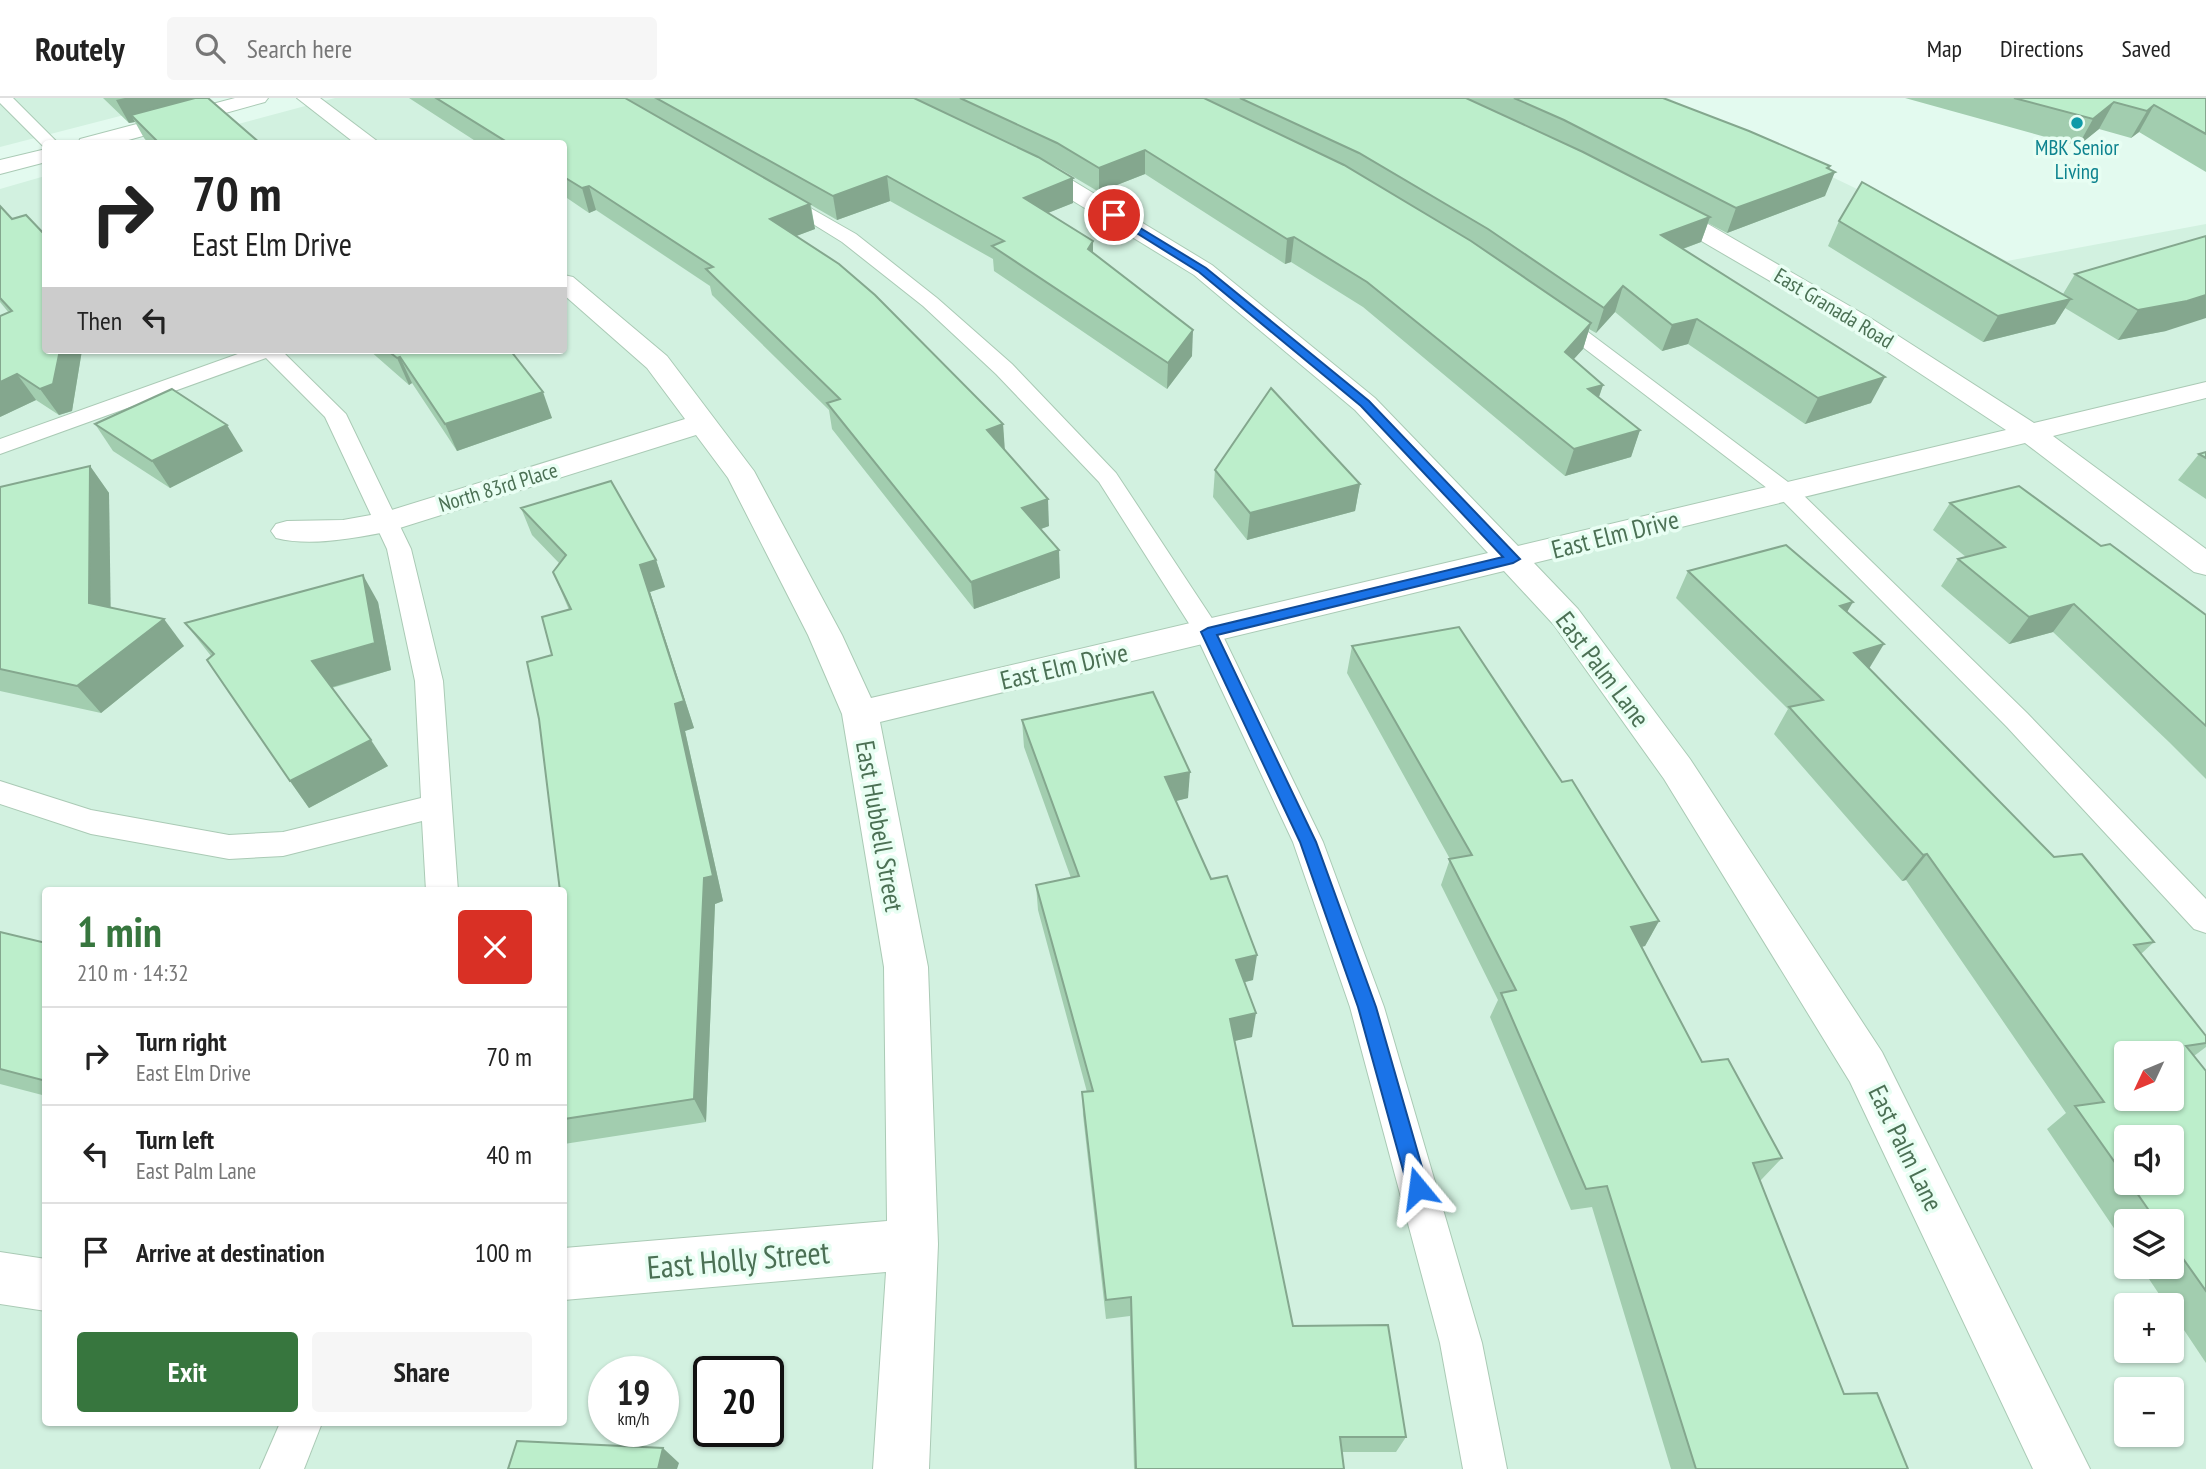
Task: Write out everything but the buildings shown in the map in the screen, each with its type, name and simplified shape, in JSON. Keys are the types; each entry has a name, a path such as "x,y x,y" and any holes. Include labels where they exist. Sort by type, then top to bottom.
{"street":[{"path":"103,140 258,98"},
{"path":"307,98 365,140"},
{"name":"East Palm Lane","path":"999,149 1048,174 1202,270 1365,404 1566,617 1676,769 1866,1067 2062,1469"},
{"path":"0,167 42,156"},
{"name":"East Granada Road","path":"1641,197 1801,286 1982,400 2080,468 2206,565"},
{"name":"East Hubbell Street","path":"567,285 657,362 743,477 825,635 860,714 906,967 913,1244 901,1469"},
{"name":"East Elm Drive","path":"860,714 1788,493 2206,390"},
{"name":"North 83rd Place","path":"287,531 343,530 387,522 704,423"},
{"name":"East Holly Street","path":"567,1274 913,1244"},
{"path":"0,1278 42,1284"}],"lane":[{"path":"4,98 47,140"},
{"path":"758,184 849,238 930,302 1004,369 1108,478 1208,632 1308,842 1367,1007 1461,1343 1485,1469"},
{"path":"1530,299 1598,346 1788,493 2017,720 2206,920"},
{"path":"0,447 258,354"},
{"path":"273,354 335,414 400,555 429,681 442,887"},
{"path":"0,792 92,822 229,847 283,844 438,805"},
{"path":"282,1469 300,1426"}],"shaded area":[{"path":"0,98 190,98 0,147"},
{"path":"335,98 1668,98 2007,261 2206,224 2206,1469 0,1469 0,189 42,177 42,354 567,354 567,140 178,140"}],"place":[{"name":"MBK Senior Living","path":"2077,123"}],"route":[{"path":"1114,215 1202,270 1365,404 1513,559 1208,632 1308,842 1367,1007 1418,1188"}]}
